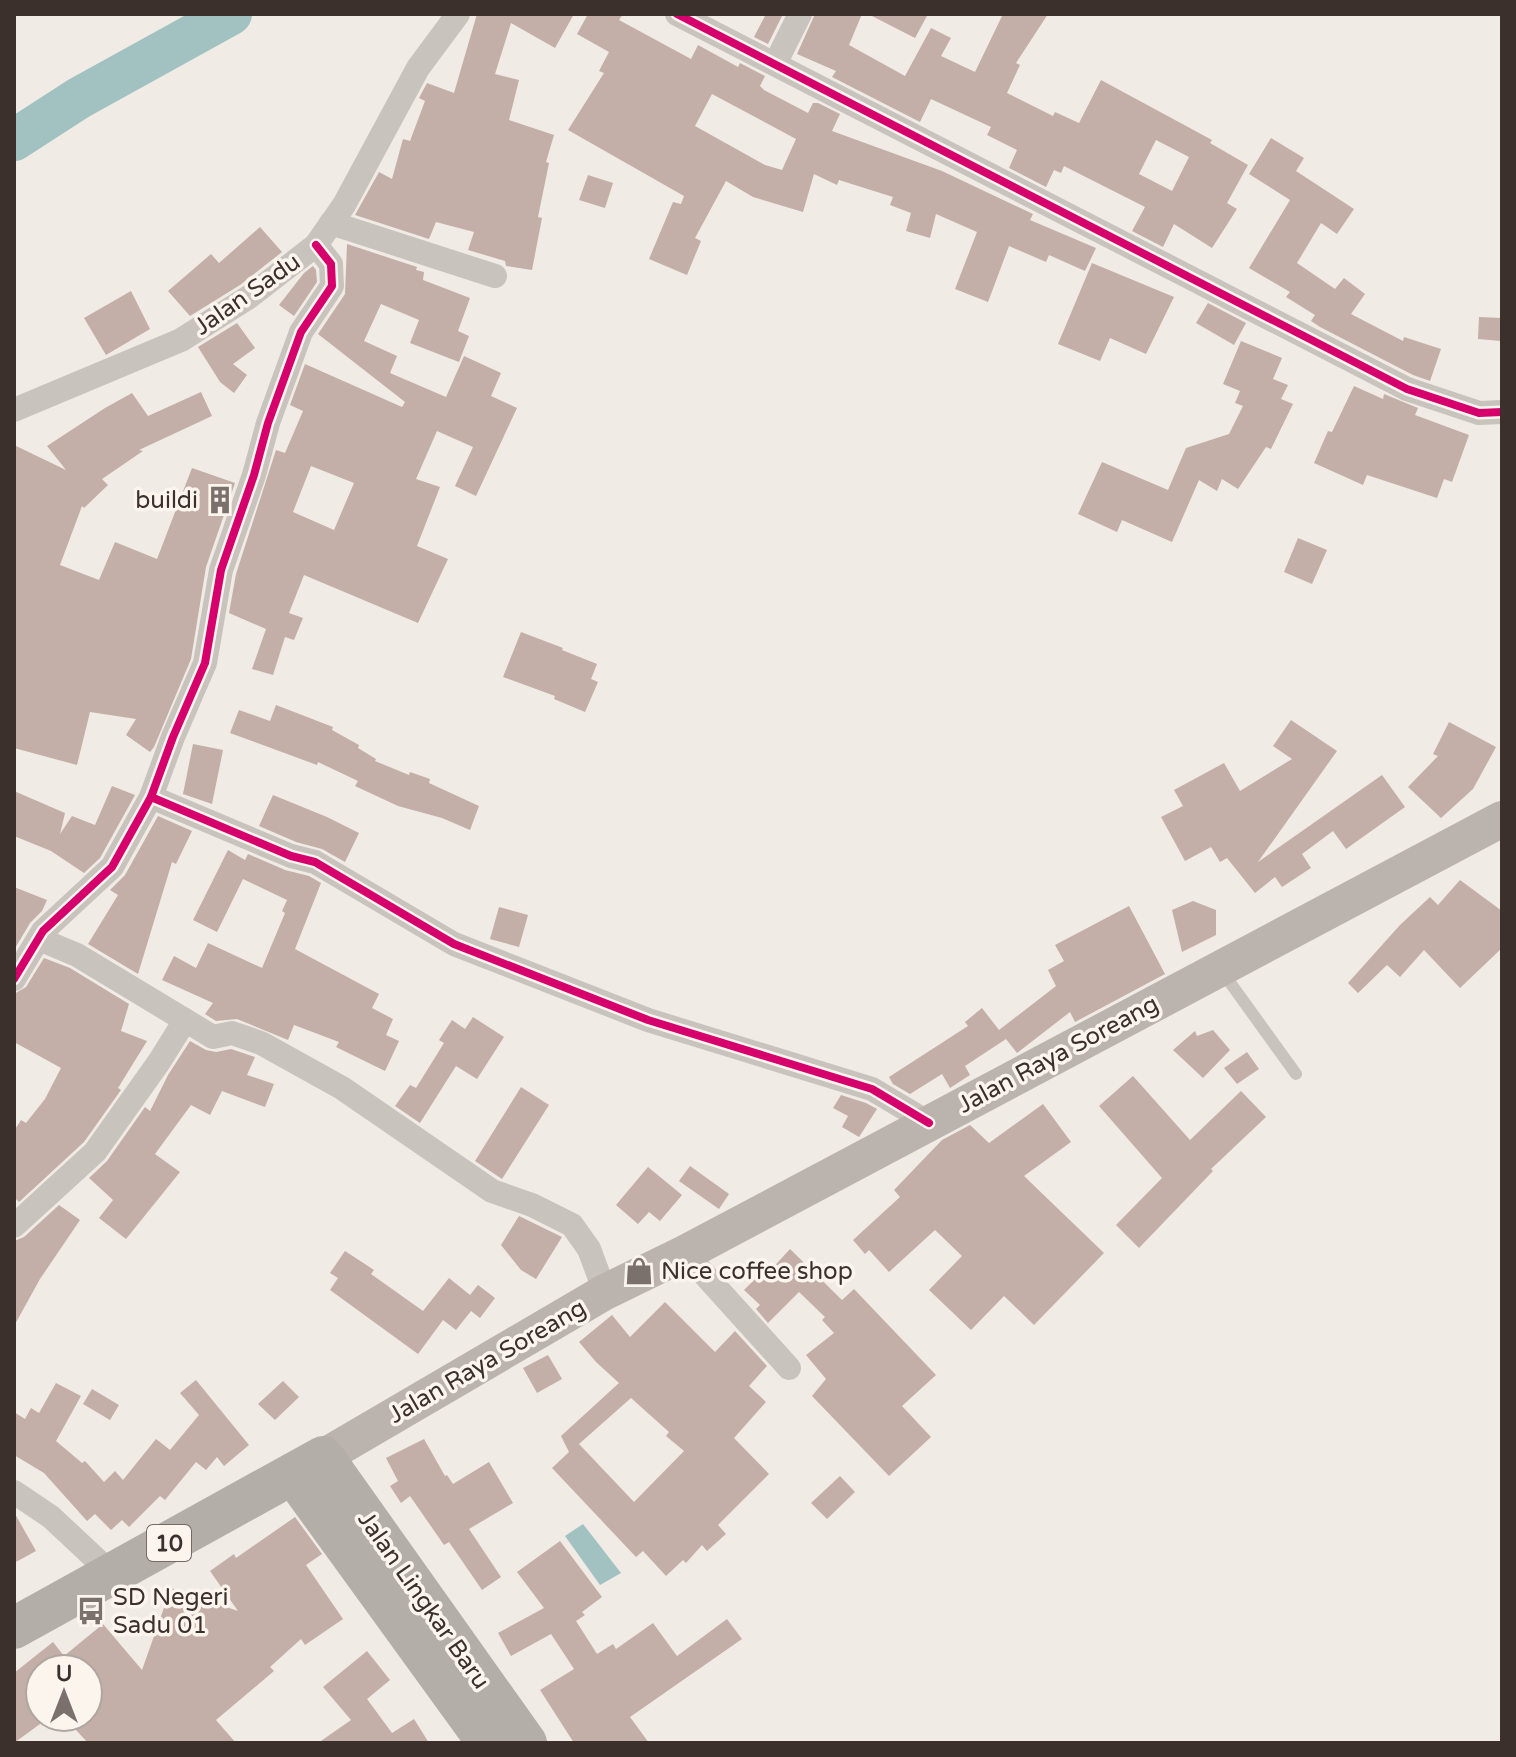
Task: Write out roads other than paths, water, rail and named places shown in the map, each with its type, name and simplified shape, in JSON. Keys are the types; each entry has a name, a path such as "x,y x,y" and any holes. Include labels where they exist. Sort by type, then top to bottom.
{"highway":[{"name":"10","path":"14,1628 308,1466"},
{"name":"Jalan Lingkar Baru","path":"308,1466 488,1743"},
{"name":"Jalan Lingkar Baru","path":"308,1466 526,1743"}],"main road":[{"name":"Jalan Raya Soreang","path":"308,1466 605,1292 685,1253 1502,819"}],"street":[{"name":"Jalan Sadu","path":"14,410 181,340 249,297 316,245 344,205 418,68 458,14"},
{"path":"677,14 1407,389 1479,413 1502,412"},
{"path":"775,64 800,14"},
{"path":"331,223 495,276"},
{"path":"14,979 43,931 112,867 151,797 205,663 221,570 254,475 268,423 301,332 332,286 331,264 316,245"},
{"path":"151,797 291,856 315,862 454,944 648,1020 872,1089 929,1123"},
{"path":"39,939 77,955 213,1037 232,1033 261,1043 342,1088 492,1191 532,1205 572,1225 589,1249 605,1292"},
{"path":"14,1226 95,1152 184,1022"},
{"path":"685,1253 789,1368"},
{"path":"14,1492 51,1517 112,1574"}],"lane":[{"path":"1219,968 1296,1074"}],"water":[{"path":"583,1524 621,1573 600,1585 565,1536"}],"waterway":[{"path":"14,140 79,98 231,14"}],"place":[{"name":"buildi","path":"220,500"},
{"name":"Nice coffee shop","path":"639,1271"},
{"name":"SD Negeri Sadu 01","path":"91,1611"}]}
